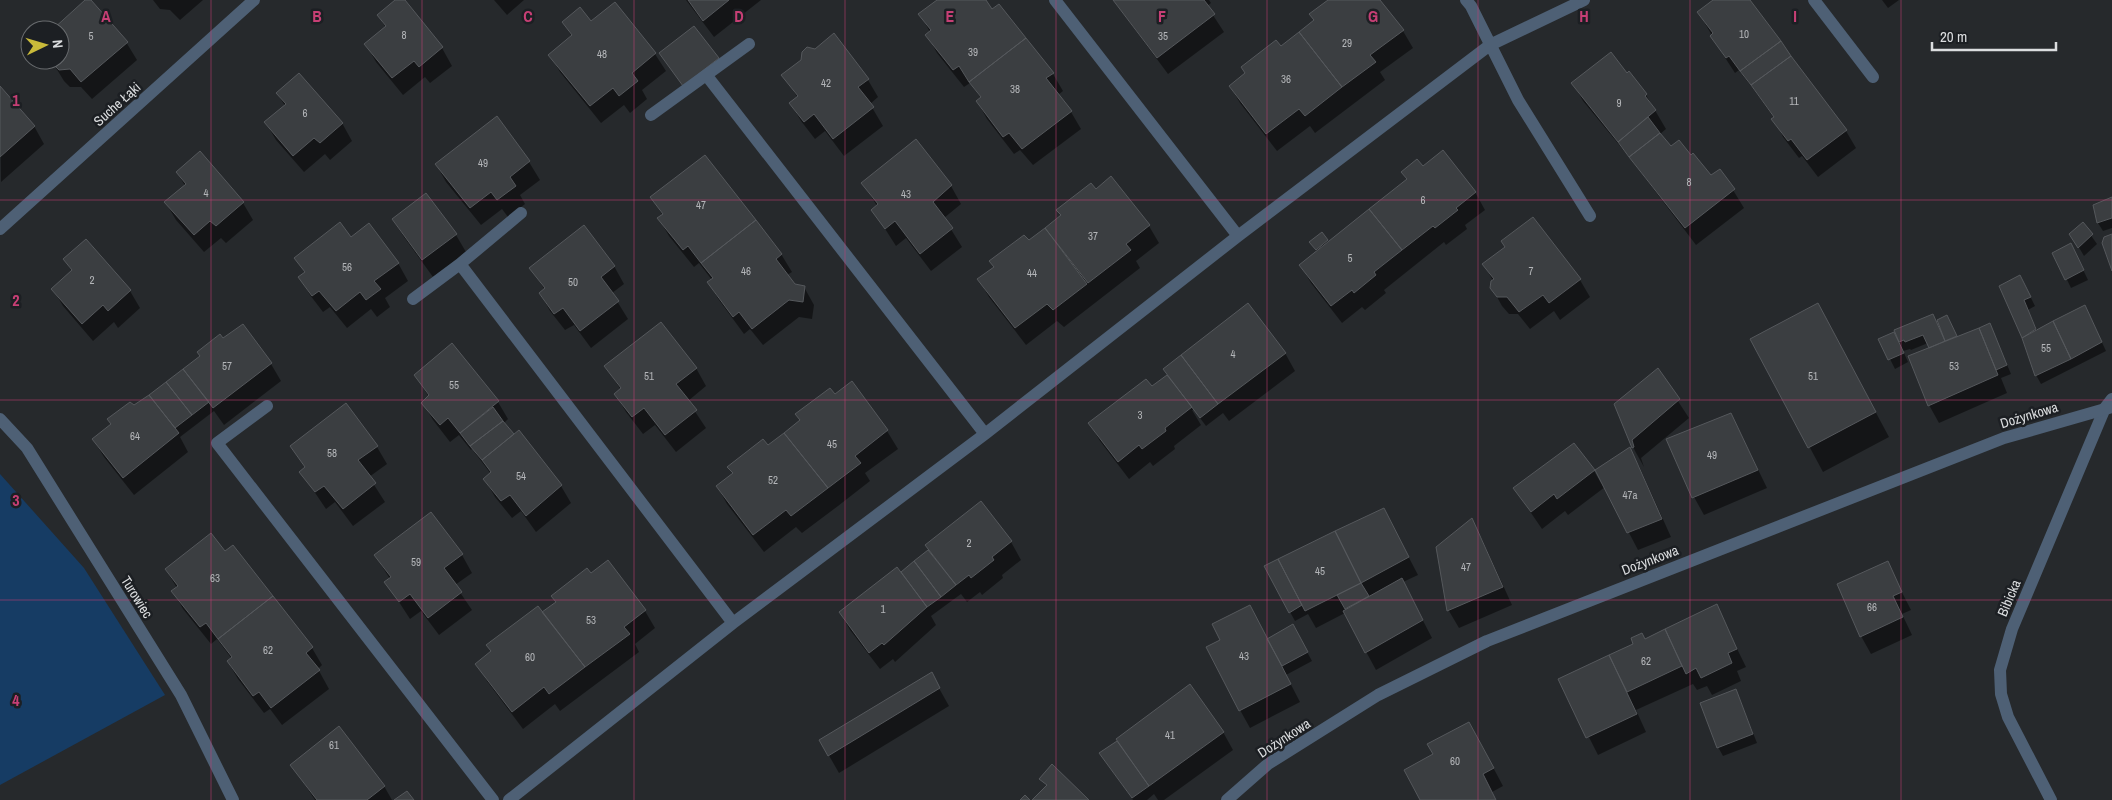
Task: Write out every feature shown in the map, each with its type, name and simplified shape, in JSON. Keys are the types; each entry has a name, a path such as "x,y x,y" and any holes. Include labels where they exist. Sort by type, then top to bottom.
{"street":[{"name":"Suche Łąki","path":"0,229 254,0"},
{"path":"1055,0 1238,236"},
{"path":"1466,0 1471,6 1518,100 1590,216"},
{"path":"509,800 733,623 986,434 1238,236 1490,44 1584,0"},
{"path":"1814,0 1872,77"},
{"path":"652,115 749,44"},
{"path":"707,76 986,434"},
{"path":"413,299 460,264 520,213"},
{"path":"460,264 733,623"},
{"name":"Dożynkowa","path":"1228,800 1268,764 1378,695 1487,641 2004,438 2110,405"},
{"name":"Bibicka","path":"2051,800 2008,717 2001,694 2000,670 2012,629 2110,405"},
{"path":"266,406 217,444 493,800"},
{"name":"Turowiec","path":"0,419 27,448 171,679 232,800"}],"shaded area":[{"path":"0,474 84,568 165,695 0,785"}],"building":[{"path":"85,0 91,0 128,42 81,82 70,69 70,20 63,20"},
{"path":"395,0 405,0 443,47 419,67 414,61 392,78 364,44 386,26 377,15"},
{"path":"688,0 729,0 703,21"},
{"path":"937,0 986,0 992,9 999,4 1026,38 969,82 959,66 953,70 925,35 931,30 918,14"},
{"path":"1113,0 1204,0 1215,14 1157,58"},
{"path":"1328,0 1380,0 1404,30 1370,55 1376,62 1342,87 1299,32 1314,20 1309,14"},
{"path":"1713,0 1750,0 1781,41 1740,71 1729,56 1726,58 1710,36 1713,33 1697,12"},
{"path":"615,2 656,53 632,73 638,81 619,96 613,88 590,106 548,55 572,35 562,22 580,7 591,21"},
{"path":"694,26 719,58 683,86 659,53"},
{"path":"1299,32 1342,87 1305,116 1299,109 1266,134 1229,86 1245,73 1241,67 1276,40 1281,46"},
{"path":"834,33 869,79 858,87 874,107 833,139 814,114 804,122 789,103 798,96 781,75 801,60 802,52 807,47 815,49"},
{"path":"1026,38 1054,73 1046,78 1072,111 1022,149 1009,133 1003,137 976,101 981,97 969,82"},
{"path":"1781,41 1791,56 1751,85 1740,71"},
{"path":"1611,52 1627,73 1629,71 1647,94 1645,96 1656,110 1618,142 1571,83"},
{"path":"1791,56 1847,130 1807,160 1791,139 1788,141 1771,119 1774,117 1751,85"},
{"path":"299,73 343,123 320,143 314,138 293,156 264,122 286,104 276,93"},
{"path":"0,86 35,126 0,157"},
{"path":"497,116 530,161 510,177 516,186 497,200 491,192 470,208 435,164"},
{"path":"1648,117 1660,133 1629,157 1618,142"},
{"path":"1660,133 1671,146 1679,140 1691,155 1693,153 1711,175 1720,169 1735,189 1685,228 1629,157"},
{"path":"916,139 952,185 933,202 953,228 920,254 895,221 885,229 871,210 878,204 861,183"},
{"path":"1443,150 1476,192 1456,208 1458,210 1435,228 1433,226 1402,250 1369,209 1407,179 1401,172 1417,159 1423,166"},
{"path":"200,151 244,202 216,226 210,221 194,235 164,202 186,184 176,172"},
{"path":"705,155 756,220 701,263 688,246 683,250 657,218 663,214 650,197"},
{"path":"1111,176 1150,225 1126,244 1131,250 1088,283 1045,228 1061,215 1056,210 1091,183 1096,189"},
{"path":"426,193 457,234 422,260 392,219"},
{"path":"2112,197 2112,218 2097,223 2093,205"},
{"path":"1369,209 1402,250 1374,272 1376,275 1354,293 1352,290 1331,306 1299,265"},
{"path":"1533,217 1581,279 1549,303 1543,295 1519,312 1507,297 1497,297 1490,288 1491,281 1494,279 1482,264 1505,247 1501,241"},
{"path":"756,220 782,254 776,259 795,284 805,286 803,302 789,300 752,329 739,312 733,317 707,282 713,278 701,263"},
{"path":"340,222 351,237 369,223 399,263 374,281 381,289 366,300 360,292 336,311 319,291 312,296 298,277 305,272 294,258"},
{"path":"2083,222 2093,234 2078,248 2069,234"},
{"path":"584,225 615,266 601,277 619,301 580,331 563,308 554,314 539,293 545,288 529,268"},
{"path":"1045,228 1087,284 1053,310 1047,304 1015,328 977,279 994,267 989,261 1024,235 1029,240"},
{"path":"1322,232 1328,240 1316,250 1309,242"},
{"path":"2112,234 2112,271 2102,243 2104,237"},
{"path":"86,239 131,290 108,311 103,305 82,324 51,289 72,270 63,259"},
{"path":"2071,243 2084,270 2065,280 2052,253"},
{"path":"2020,275 2031,297 2024,300 2036,329 2022,338 1999,286"},
{"path":"1248,303 1286,353 1218,404 1181,355"},
{"path":"1818,303 1876,412 1808,448 1750,339"},
{"path":"2085,305 2102,342 2071,359 2053,321"},
{"path":"1933,314 1945,341 1929,348 1923,335 1905,342 1904,340 1899,342 1894,330"},
{"path":"1947,315 1957,336 1945,341 1937,320"},
{"path":"2053,321 2071,359 2035,376 2022,338"},
{"path":"661,322 697,368 676,384 697,410 665,435 644,408 632,417 614,394 621,388 604,366"},
{"path":"1990,323 2007,365 1996,370 1979,328"},
{"path":"243,324 272,363 213,408 183,369 200,356 197,352 220,334 223,338"},
{"path":"1979,328 1998,375 1928,406 1908,356"},
{"path":"1894,332 1904,353 1888,360 1878,339"},
{"path":"452,343 499,401 460,433 448,418 440,425 421,403 429,395 414,375"},
{"path":"1181,355 1218,404 1200,418 1163,369"},
{"path":"1658,368 1680,399 1632,440 1634,447 1632,448 1614,404"},
{"path":"183,369 209,402 192,415 166,382"},
{"path":"1167,375 1192,407 1165,428 1166,431 1142,449 1139,445 1118,462 1088,423 1146,379 1152,386"},
{"path":"852,381 888,430 855,456 861,463 828,488 784,433 800,420 795,414 830,388 835,394"},
{"path":"166,382 192,415 175,428 149,395"},
{"path":"149,395 179,433 123,478 92,439 111,424 107,419 130,402 134,405"},
{"path":"346,403 378,446 358,460 376,483 343,509 324,486 315,492 299,472 305,467 290,446"},
{"path":"493,407 503,421 470,446 460,433"},
{"path":"1731,413 1758,470 1692,498 1666,439"},
{"path":"503,421 514,434 482,460 470,446"},
{"path":"519,430 562,485 526,516 510,495 501,501 483,479 491,472 482,460"},
{"path":"784,433 828,488 791,516 786,510 753,535 716,486 733,473 727,467 763,439 768,445"},
{"path":"1574,443 1595,470 1557,499 1554,494 1531,512 1513,488"},
{"path":"1630,447 1662,519 1627,533 1595,470"},
{"path":"981,501 1012,541 992,557 994,560 971,578 969,575 956,585 925,545"},
{"path":"1384,508 1409,557 1361,583 1335,531"},
{"path":"431,512 463,554 444,568 462,592 428,618 410,594 399,602 384,582 391,577 374,555"},
{"path":"1472,518 1503,587 1447,611 1436,547"},
{"path":"1335,531 1361,583 1305,611 1278,559"},
{"path":"211,533 225,551 233,545 273,596 218,639 206,623 200,627 171,591 178,586 165,569"},
{"path":"928,550 956,585 941,597 914,561"},
{"path":"1278,559 1302,605 1289,613 1264,566"},
{"path":"608,560 646,610 624,627 630,634 585,667 542,612 556,602 551,596 587,568 591,573"},
{"path":"914,561 941,597 927,607 901,572"},
{"path":"1888,561 1902,592 1893,596 1903,617 1860,637 1837,584"},
{"path":"897,567 927,607 884,645 882,643 869,653 839,612"},
{"path":"1402,578 1423,620 1365,653 1343,611"},
{"path":"1361,583 1369,596 1345,609 1337,595"},
{"path":"273,596 313,647 306,653 320,670 271,708 259,692 253,696 227,661 232,657 218,639"},
{"path":"1717,604 1737,649 1728,653 1732,663 1701,678 1696,668 1686,674 1665,629"},
{"path":"1250,605 1291,684 1239,711 1206,647 1220,640 1212,624"},
{"path":"538,606 585,667 549,694 544,687 512,712 475,664 491,651 486,645"},
{"path":"1293,624 1308,652 1282,666 1267,639"},
{"path":"1665,629 1682,666 1627,692 1609,655 1633,644 1631,638 1642,633 1645,639"},
{"path":"1609,655 1637,714 1586,738 1558,679"},
{"path":"932,672 940,688 828,756 819,740"},
{"path":"1190,684 1224,732 1149,786 1116,739"},
{"path":"1736,689 1753,734 1717,748 1700,703"},
{"path":"1469,722 1494,768 1483,774 1496,800 1420,800 1404,770 1433,754 1427,744"},
{"path":"339,726 385,786 367,800 317,800 290,765"},
{"path":"1117,741 1149,786 1132,798 1099,753"},
{"path":"1052,764 1089,800 1032,800 1047,785 1039,779"},
{"path":"407,791 414,800 394,800"},
{"path":"1025,795 1030,800 1020,800"}]}
